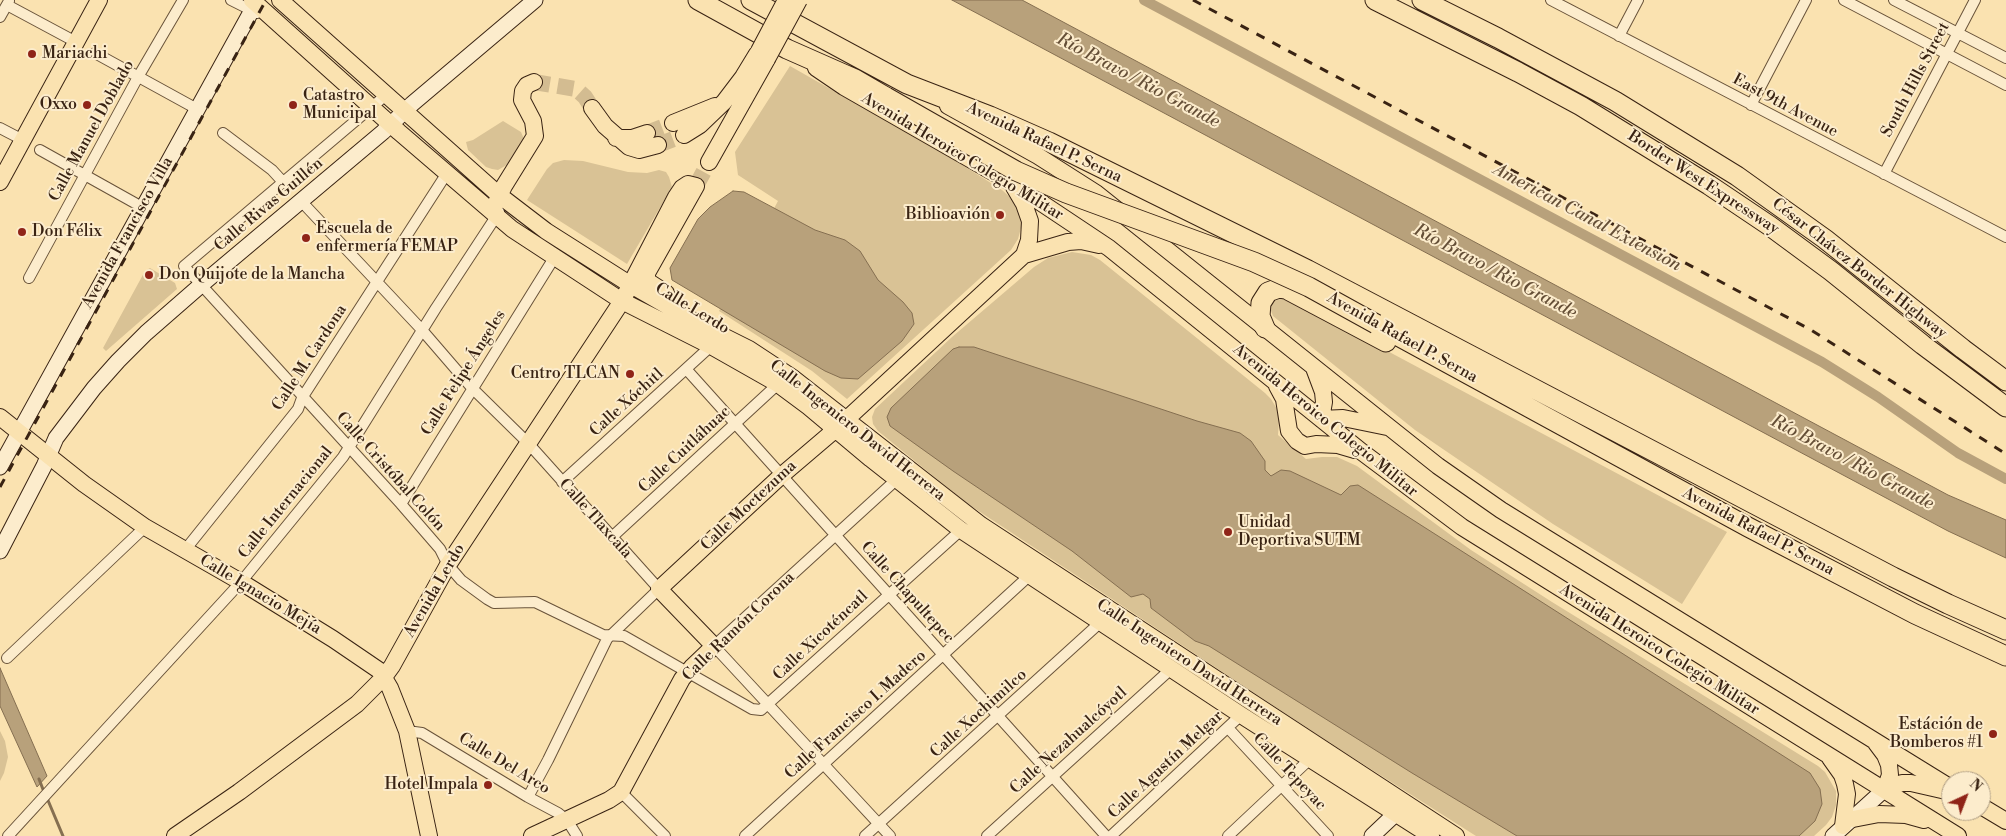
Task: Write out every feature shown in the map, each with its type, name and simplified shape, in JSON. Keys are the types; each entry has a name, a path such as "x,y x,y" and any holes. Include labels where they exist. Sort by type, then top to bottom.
{"highway":[{"name":"Avenida Heroico Colegio Militar","path":"698,0 786,49"},
{"name":"Avenida Heroico Colegio Militar","path":"751,0 908,84"},
{"name":"Border West Expressway","path":"1375,0 1518,72 1580,106 1710,185 1831,271 1923,345 2006,407"},
{"name":"César Chávez Border Highway","path":"1422,0 1607,96 1737,176 1825,239 2006,381"},
{"name":"Avenida Rafael P. Serna","path":"786,49 855,79 1016,171 1066,193 1254,262 1309,288 1783,546 1915,614 2006,656"},
{"name":"Avenida Rafael P. Serna","path":"908,84 990,116 1049,142 1308,270 1884,573 2006,630"},
{"path":"1265,328 1260,310 1264,297 1274,288 1286,289 1491,396 1533,409"}],"main road":[{"path":"0,182 99,0"},
{"name":"Calle Ingeniero David Herrera","path":"280,0 503,199 546,231 631,285 699,324 749,349 793,378 896,480 961,530 1030,575 1106,617 1400,807 1431,836"},
{"name":"Calle Rivas Guillén","path":"49,457 52,445 60,431 105,375 146,333 535,0"},
{"path":"709,162 762,56 786,0"},
{"path":"678,129 700,125 724,102 762,56 799,0"},
{"name":"Calle Ingeniero David Herrera","path":"257,6 493,214 554,258 622,300 711,346 778,384 841,424 1106,617 1171,668 1241,715 1310,759 1456,836"},
{"name":"Avenida Francisco Villa","path":"0,467 142,207 257,6"},
{"name":"Avenida Heroico Colegio Militar","path":"786,49 844,87 1010,182 1109,248 1362,452 1462,527 1958,836"},
{"path":"493,214 503,199 535,136 533,121 522,100 523,90 527,85 534,82"},
{"name":"Avenida Heroico Colegio Militar","path":"908,84 1038,156 1096,193 1438,466 1501,510 1941,782"},
{"path":"592,108 616,138 629,147 640,150 658,145"},
{"path":"616,138 632,138 647,133"},
{"path":"1010,182 1024,204 1030,221 1029,240 1024,255"},
{"name":"Avenida Lerdo","path":"175,836 239,792 357,704 384,677 448,565 622,300 631,285 640,263 682,188 688,184 696,186"},
{"name":"Calle Lerdo","path":"696,186 648,268 647,279 740,338 749,349"},
{"name":"Calle Moctezuma","path":"659,589 1024,255 1056,244 1081,241 1109,248"},
{"path":"699,324 711,337 711,346"},
{"path":"1314,368 1323,392 1324,402 1321,419 1343,418 1389,427"},
{"path":"1274,381 1284,399 1289,431 1297,441 1305,446 1316,444 1338,445 1362,452"},
{"name":"Calle Ignacio Mejía","path":"0,417 49,457 145,528 242,582 375,667 384,677 407,731 429,836"},
{"path":"0,551 49,457"},
{"name":"Calle Tlaxcala","path":"659,589 714,646"},
{"name":"Calle Ramón Corona","path":"620,792 688,672 714,646"},
{"path":"1873,740 1885,755 1889,765 1890,775 1885,789"},
{"path":"1827,754 1846,784 1847,802 1843,827"},
{"path":"1843,827 1885,789 1902,783 1911,783 1941,790"},
{"path":"532,836 609,800 620,792"},
{"path":"1372,836 1400,807"},
{"path":"1991,812 2006,821"},
{"path":"1843,827 1879,814 1906,815 1938,824"}],"street":[{"name":"Calle Manuel Doblado","path":"29,278 138,76 182,0"},
{"path":"232,0 257,6"},
{"name":"East 9th Avenue","path":"1551,0 2006,237"},
{"path":"1619,36 1638,0"},
{"path":"1751,105 1806,0"},
{"path":"1844,0 2006,85"},
{"path":"1894,0 2006,58"},
{"name":"South Hills Street","path":"1884,174 1975,0"},
{"path":"0,17 8,3 76,42"},
{"path":"95,53 197,109"},
{"name":"Calle Rivas Guillén","path":"184,266 386,95"},
{"path":"0,128 23,140"},
{"path":"223,133 272,170 283,182"},
{"path":"40,150 142,207"},
{"name":"Calle M. Cardona","path":"185,550 298,409 302,398 447,173"},
{"name":"Calle Tlaxcala","path":"301,201 422,330 472,388 528,443 659,589"},
{"name":"Calle Internacional","path":"8,836 37,802 242,582 349,448 493,214"},
{"name":"Calle Felipe Ángeles","path":"401,504 554,258"},
{"name":"Calle Cristóbal Colón","path":"184,266 302,398 401,504 440,549 448,565 462,580 494,602 535,602 604,634 624,636 752,709 761,710 768,704"},
{"name":"Calle Xóchitl","path":"562,482 687,370 711,346"},
{"name":"Calle Chapultepec","path":"687,370 1106,836"},
{"name":"Calle Cuitláhuac","path":"612,537 778,384"},
{"name":"Calle Ramón Corona","path":"714,646 896,480"},
{"path":"7,658 145,528"},
{"name":"Calle Xicoténcatl","path":"768,704 961,530"},
{"name":"Calle Francisco I. Madero","path":"745,836 1030,575"},
{"name":"Calle Moctezuma","path":"528,797 605,642 659,589"},
{"name":"Calle Xochimilco","path":"865,836 1106,617"},
{"name":"Calle Tlaxcala","path":"714,646 890,836"},
{"name":"Calle Nezahualcóyotl","path":"987,836 1171,668"},
{"name":"Calle Agustín Melgar","path":"1111,836 1241,715"},
{"name":"Calle Tepeyac","path":"1228,728 1328,836"},
{"name":"Calle Del Arco","path":"407,731 422,733 566,820 576,836"},
{"path":"1228,836 1310,759"},
{"path":"620,792 665,836"}],"shaded area":[{"path":"790,66 948,156 1002,190 1012,199 1021,218 1018,239 1011,250 847,399 812,371 719,311 778,201 738,175 735,152"},
{"path":"503,121 521,132 524,139 510,163 498,170 486,167 468,150 466,142 473,140"},
{"path":"564,160 583,161 628,172 647,173 659,170 666,172 672,187 627,264 527,200 547,169 553,163"},
{"name":"Unidad Deportiva SUTM","path":"1072,252 1091,255 1100,260 1265,393 1277,409 1279,421 1278,435 1306,459 1337,457 1357,466 1471,550 1818,766 1825,772 1836,791 1836,805 1832,817 1826,825 1814,836 1476,836 1333,745 965,502 878,431 873,424 872,417 875,409 952,337 1034,267 1048,258"},
{"path":"150,268 175,283 177,289 106,351 103,348 145,271"},
{"path":"1279,297 1288,298 1727,532 1682,604 1553,524 1415,430 1273,316 1270,308 1273,301"},
{"path":"0,731 5,741 8,757 0,781"}],"water":[{"name":"Río Bravo / Rio Grande","path":"952,0 1022,0 1948,495 2006,520 2006,558 1948,531"},
{"path":"733,191 744,192 815,230 845,240 860,251 878,280 903,302 912,313 914,324 902,341 858,379 841,378 825,371 672,280 670,268 698,219 710,207"},
{"name":"Unidad Deportiva SUTM","path":"974,347 1197,421 1240,433 1251,441 1265,461 1265,470 1271,476 1281,470 1290,471 1341,495 1350,486 1358,485 1810,773 1820,789 1822,804 1815,821 1799,836 1517,836 1412,773 1209,646 1195,641 1151,608 1150,599 1143,594 1131,597 1072,551 890,426 887,417 891,408 953,349"},
{"path":"0,668 47,776 37,787 0,706"}],"waterway":[{"name":"American Canal Extension","path":"1144,0 1822,362 1878,397 1958,453 2006,479"},
{"path":"39,779 44,792"},
{"path":"47,798 63,836"}],"tunnel":[{"path":"534,82 576,89 585,97 592,108"},
{"path":"647,133 673,123"},
{"path":"658,145 684,135"},
{"path":"696,186 709,162"}],"railway":[{"path":"0,487 266,0"},
{"path":"1193,0 1811,330 2006,454"}],"place":[{"name":"Mariachi","path":"32,54"},
{"name":"Oxxo","path":"87,105"},
{"name":"Catastro Municipal","path":"293,105"},
{"name":"Biblioavión","path":"1000,215"},
{"name":"Don Félix","path":"22,232"},
{"name":"Escuela de enfermería FEMAP","path":"306,238"},
{"name":"Don Quijote de la Mancha","path":"149,275"},
{"name":"Centro TLCAN","path":"630,374"},
{"name":"Unidad Deportiva SUTM","path":"1228,532"},
{"name":"Estáción de Bomberos #1","path":"1993,734"},
{"name":"Hotel Impala","path":"488,785"}]}
